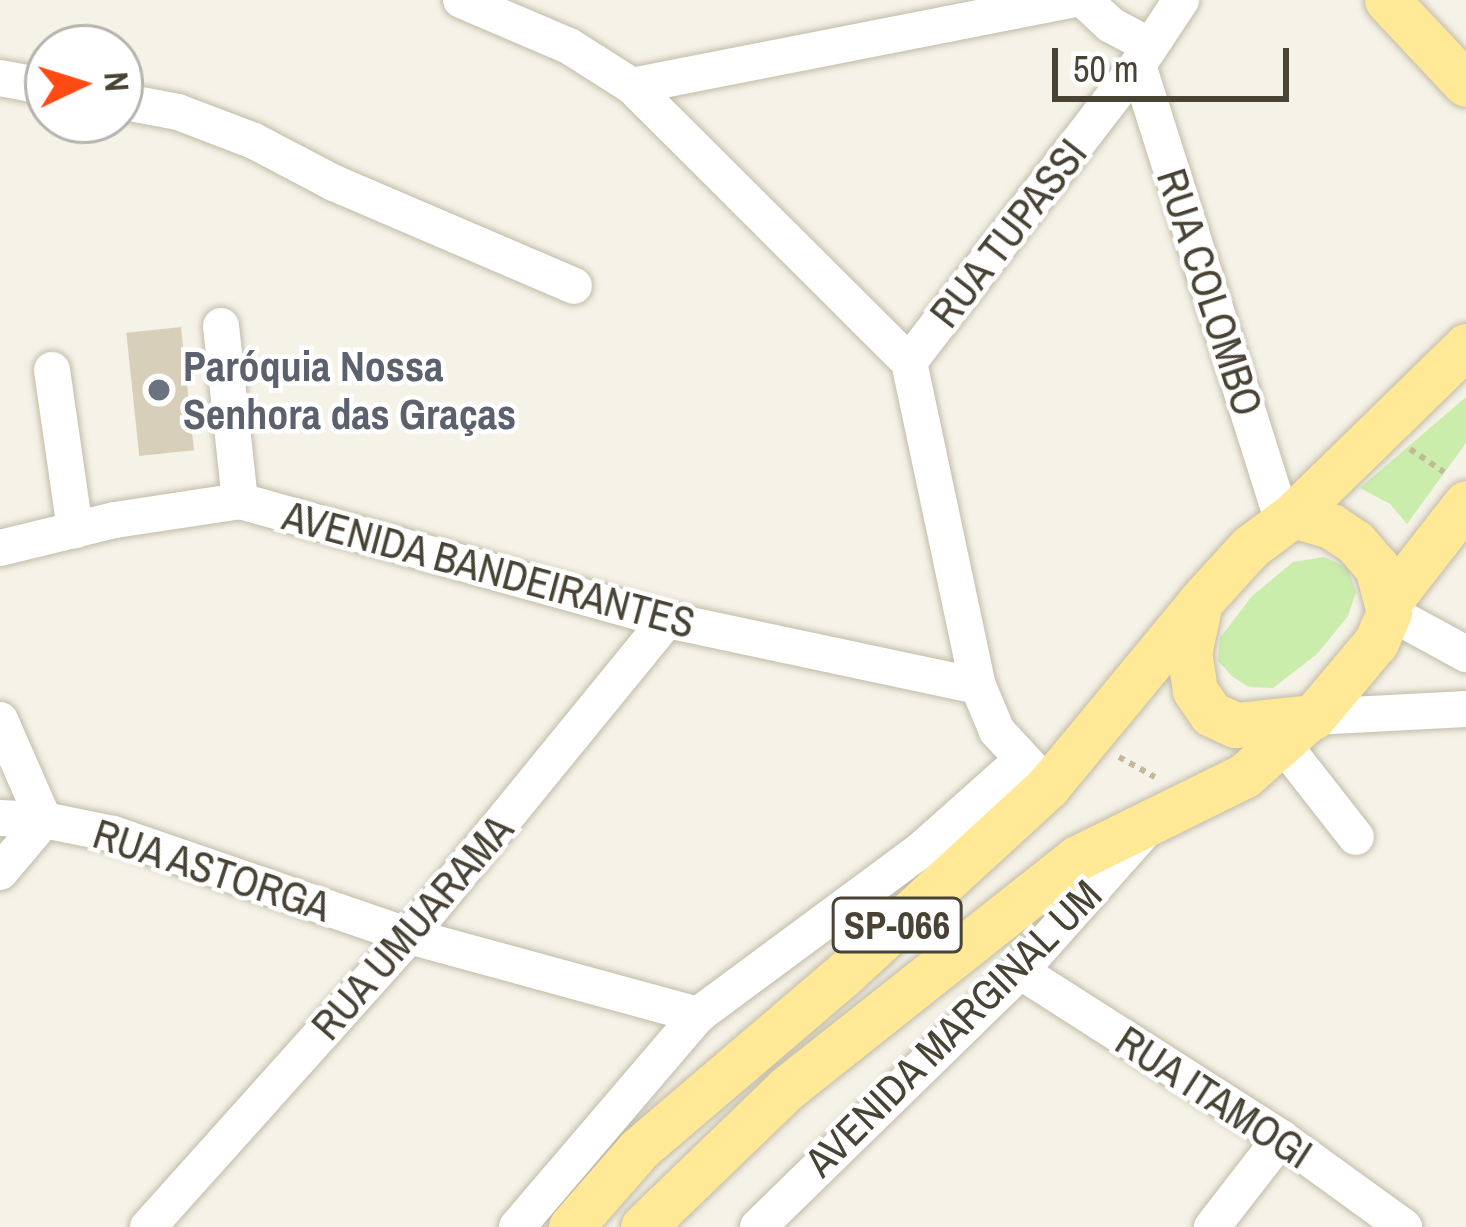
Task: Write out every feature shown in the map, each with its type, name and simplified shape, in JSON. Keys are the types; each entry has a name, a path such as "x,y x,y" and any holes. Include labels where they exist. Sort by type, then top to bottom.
{"main road":[{"path":"1387,0 1466,84"},
{"name":"SP-066","path":"571,1227 640,1148 846,973 1035,773 1090,741 1225,571 1382,430 1466,346"},
{"name":"SP-066","path":"643,1227 788,1088 1077,858 1147,828 1244,776 1300,728 1376,642 1389,607 1461,503"},
{"path":"1287,517 1331,526 1355,542 1377,567 1389,607"},
{"path":"1200,602 1189,654 1196,690 1211,714 1235,725 1300,728"}],"street":[{"path":"461,0 569,46 632,86 909,362 978,686 997,731 1035,773 698,1015 517,1227"},
{"path":"632,86 1070,0"},
{"path":"1084,0 1144,55"},
{"name":"RUA TUPASSI","path":"909,362 1181,0"},
{"name":"RUA COLOMBO","path":"1144,55 1287,517"},
{"path":"144,106 178,112 254,141 334,183 574,286"},
{"path":"221,326 240,501"},
{"path":"52,370 75,530"},
{"name":"AVENIDA BANDEIRANTES","path":"0,548 240,501 667,620 978,686"},
{"path":"1389,607 1466,654"},
{"name":"RUA UMUARAMA","path":"148,1227 409,936 667,620"},
{"path":"1356,837 1300,728 1466,710"},
{"path":"0,720 44,820 0,872"},
{"name":"RUA ASTORGA","path":"0,818 44,820 113,834 409,936 698,1015"},
{"name":"AVENIDA MARGINAL UM","path":"758,1227 1020,971 1147,828"},
{"name":"RUA ITAMOGI","path":"1020,971 1281,1138 1405,1227"},
{"path":"1212,1227 1281,1138"}],"path":[{"path":"1382,430 1461,503"},
{"path":"1090,741 1197,801"}],"green space":[{"path":"1466,397 1466,443 1407,524 1390,504 1360,488"},
{"path":"1324,557 1348,568 1356,592 1348,616 1317,654 1273,688 1249,687 1233,677 1218,661 1220,638 1252,596 1293,562"}],"building":[{"name":"Paróquia Nossa Senhora das Graças","path":"181,327 194,450 139,456 126,333"}],"place":[{"name":"Paróquia Nossa Senhora das Graças","path":"159,390"}]}
